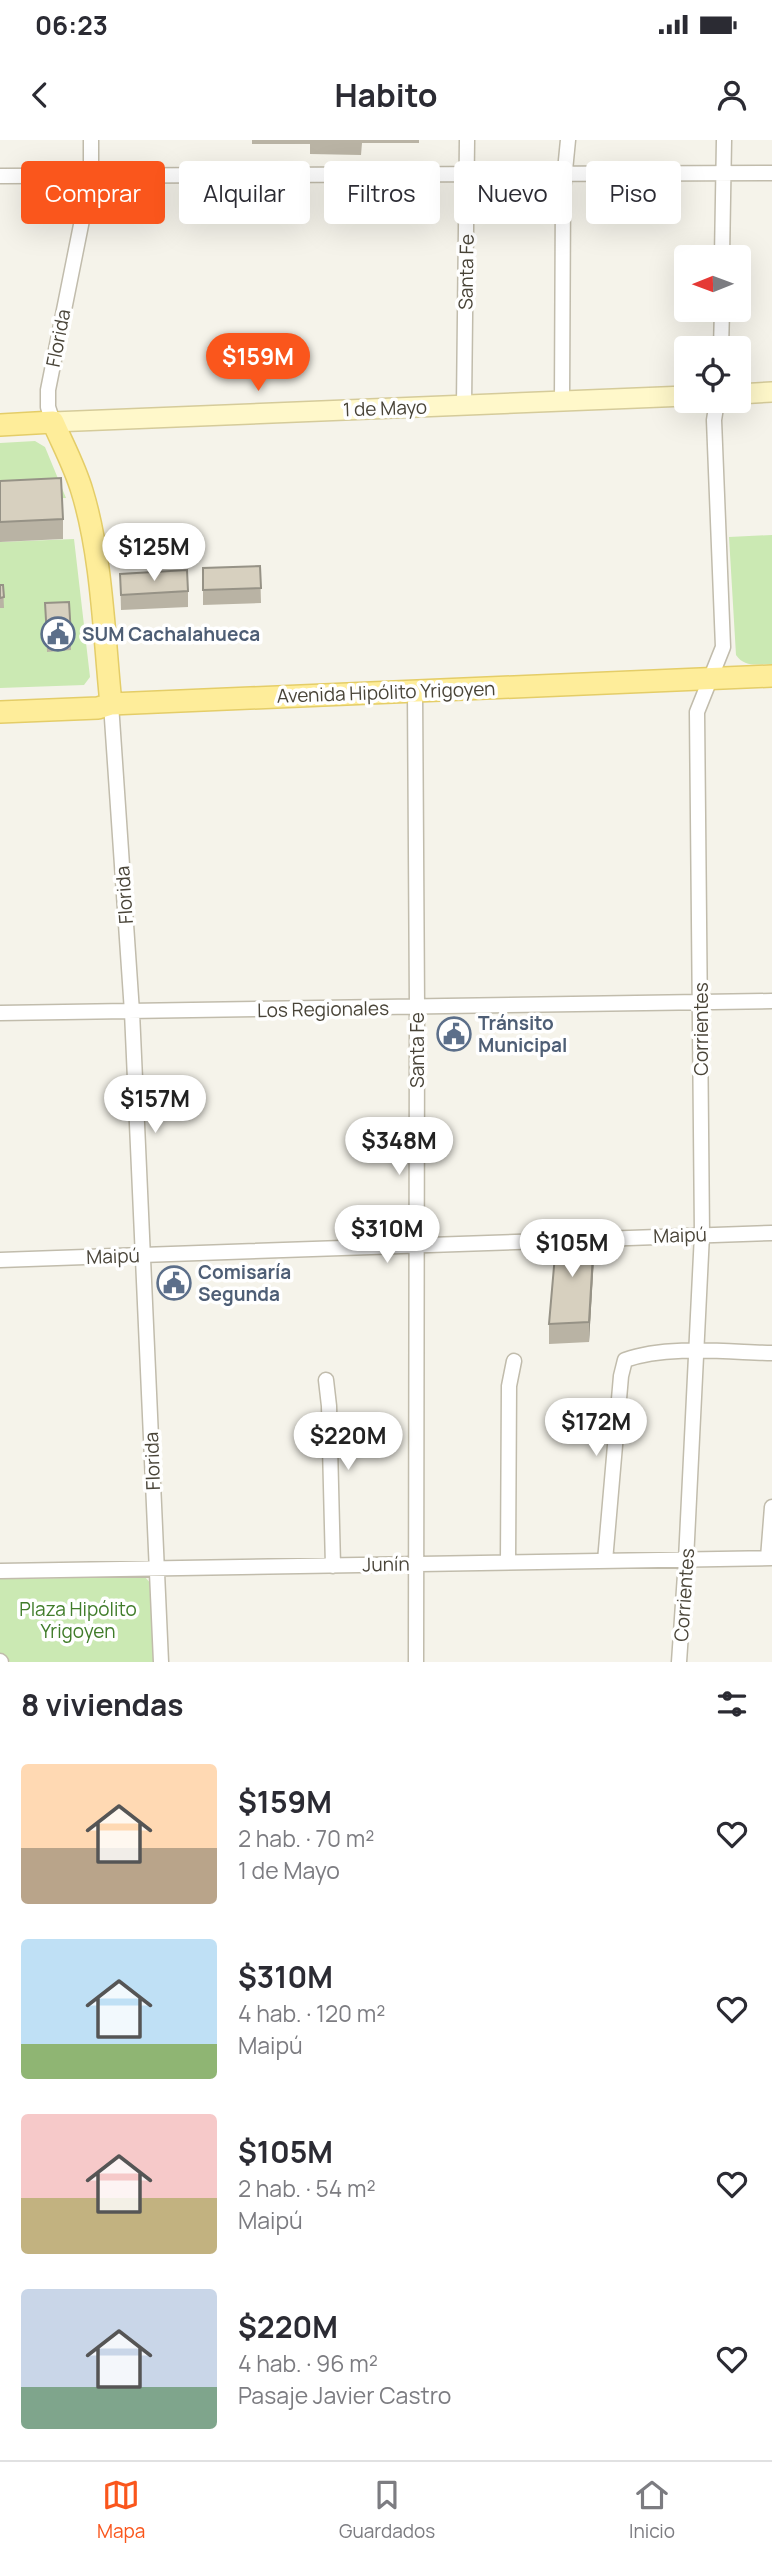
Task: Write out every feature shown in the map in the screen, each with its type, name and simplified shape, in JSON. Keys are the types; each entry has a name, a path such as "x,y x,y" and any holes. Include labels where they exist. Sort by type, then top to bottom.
{"main road":[{"name":"1 de Mayo","path":"0,425 53,422"},
{"name":"Florida","path":"53,422 82,490 87,512 97,570 111,704"},
{"name":"Avenida Hipólito Yrigoyen","path":"0,712 98,708 111,704 772,676"}],"street":[{"name":"Florida","path":"91,140 91,161"},
{"name":"Santa Fe","path":"467,140 467,161"},
{"path":"567,161 569,140"},
{"path":"722,245 724,140"},
{"path":"572,174 772,173"},
{"path":"165,175 454,175"},
{"path":"0,176 21,176"},
{"name":"Florida","path":"53,422 48,407 48,390 81,224"},
{"name":"Santa Fe","path":"464,405 466,224"},
{"path":"562,401 563,224"},
{"path":"751,393 772,392"},
{"name":"1 de Mayo","path":"53,422 674,396"},
{"name":"Corrientes","path":"679,1662 687,1560 702,1234 697,712 723,647 715,413"},
{"name":"Santa Fe","path":"415,691 416,1662"},
{"name":"Florida","path":"111,704 132,1012 161,1662"},
{"name":"Los Regionales","path":"0,1013 772,1001"},
{"name":"Maipú","path":"0,1260 772,1233"},
{"path":"604,1561 621,1376 625,1360 639,1355 697,1351 772,1353"},
{"path":"508,1562 509,1386 514,1361"},
{"path":"326,1380 333,1566"},
{"path":"770,1558 772,1507"},
{"name":"Junín","path":"0,1571 770,1558"}],"green space":[{"path":"35,441 45,447 66,498 0,501 0,443"},
{"path":"772,535 772,664 752,664 743,662 736,655 729,537"},
{"path":"74,539 90,677 84,685 0,688 0,542"},
{"name":"Plaza Hipólito Yrigoyen","path":"145,1577 152,1585 156,1662 10,1662 0,1653 0,1579"}],"building":[{"path":"61,478 63,519 0,522 0,481"},
{"path":"260,566 261,588 203,590 203,568"},
{"path":"187,570 188,591 121,595 120,574"},
{"path":"0,585 3,585 4,597 0,598"},
{"path":"69,602 71,635 47,637 45,603"},
{"path":"557,1232 594,1237 589,1322 549,1324"}],"place":[{"name":"SUM Cachalahueca","path":"58,634"},
{"name":"Tránsito Municipal","path":"454,1034"},
{"name":"Comisaría Segunda","path":"174,1283"}]}
